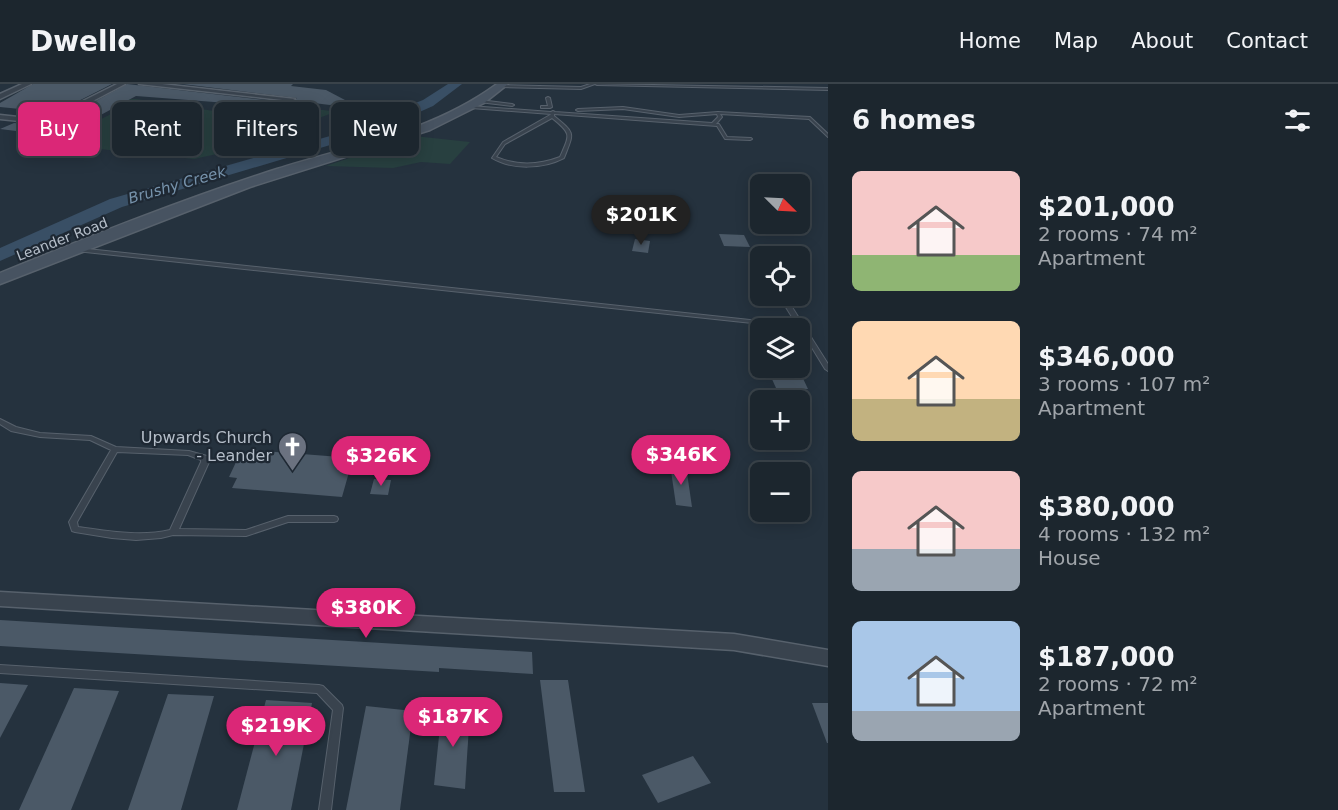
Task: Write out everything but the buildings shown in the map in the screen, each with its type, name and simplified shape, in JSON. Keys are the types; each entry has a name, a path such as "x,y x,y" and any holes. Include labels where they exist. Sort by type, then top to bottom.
{"main road":[{"name":"Leander Road","path":"0,279 271,176 417,129 475,104 502,85"}],"street":[{"path":"0,97 28,84"},
{"path":"0,117 46,122 122,84"},
{"path":"142,84 291,99"},
{"path":"0,599 734,642 828,658"}],"lane":[{"path":"502,85 581,88 595,84 828,89"},
{"path":"548,98 550,107"},
{"path":"475,104 585,110 623,108 713,125 721,127 726,138 750,139"},
{"path":"475,104 553,114 678,119 718,113 810,118 828,136"},
{"path":"713,125 720,117 718,113"},
{"path":"553,114 568,129 570,138 562,158 538,164 501,161 494,158 504,143 553,114"},
{"path":"75,250 750,322"},
{"path":"810,341 828,369"},
{"path":"0,421 14,429 40,435 91,438 115,449 189,453 204,458 206,462 173,532"},
{"path":"115,449 73,522 75,529 127,538 158,537 173,532 246,533 288,519 334,519"},
{"path":"0,669 319,689 338,708 325,810"}],"green space":[{"path":"136,99 156,102 112,102 112,108 100,104 99,102"},
{"path":"202,109 214,111 214,155 194,159 166,156 202,156"},
{"path":"319,110 331,111 331,114 319,118"},
{"path":"112,114 112,150 100,149 100,120"},
{"path":"419,137 470,142 450,164 421,162 393,168 326,166 355,156 419,156"}],"waterway":[{"name":"Brushy Creek","path":"0,255 116,203 342,137 401,115 428,103 456,84"}],"place":[{"name":"Upwards Church - Leander","path":"293,472"}]}
